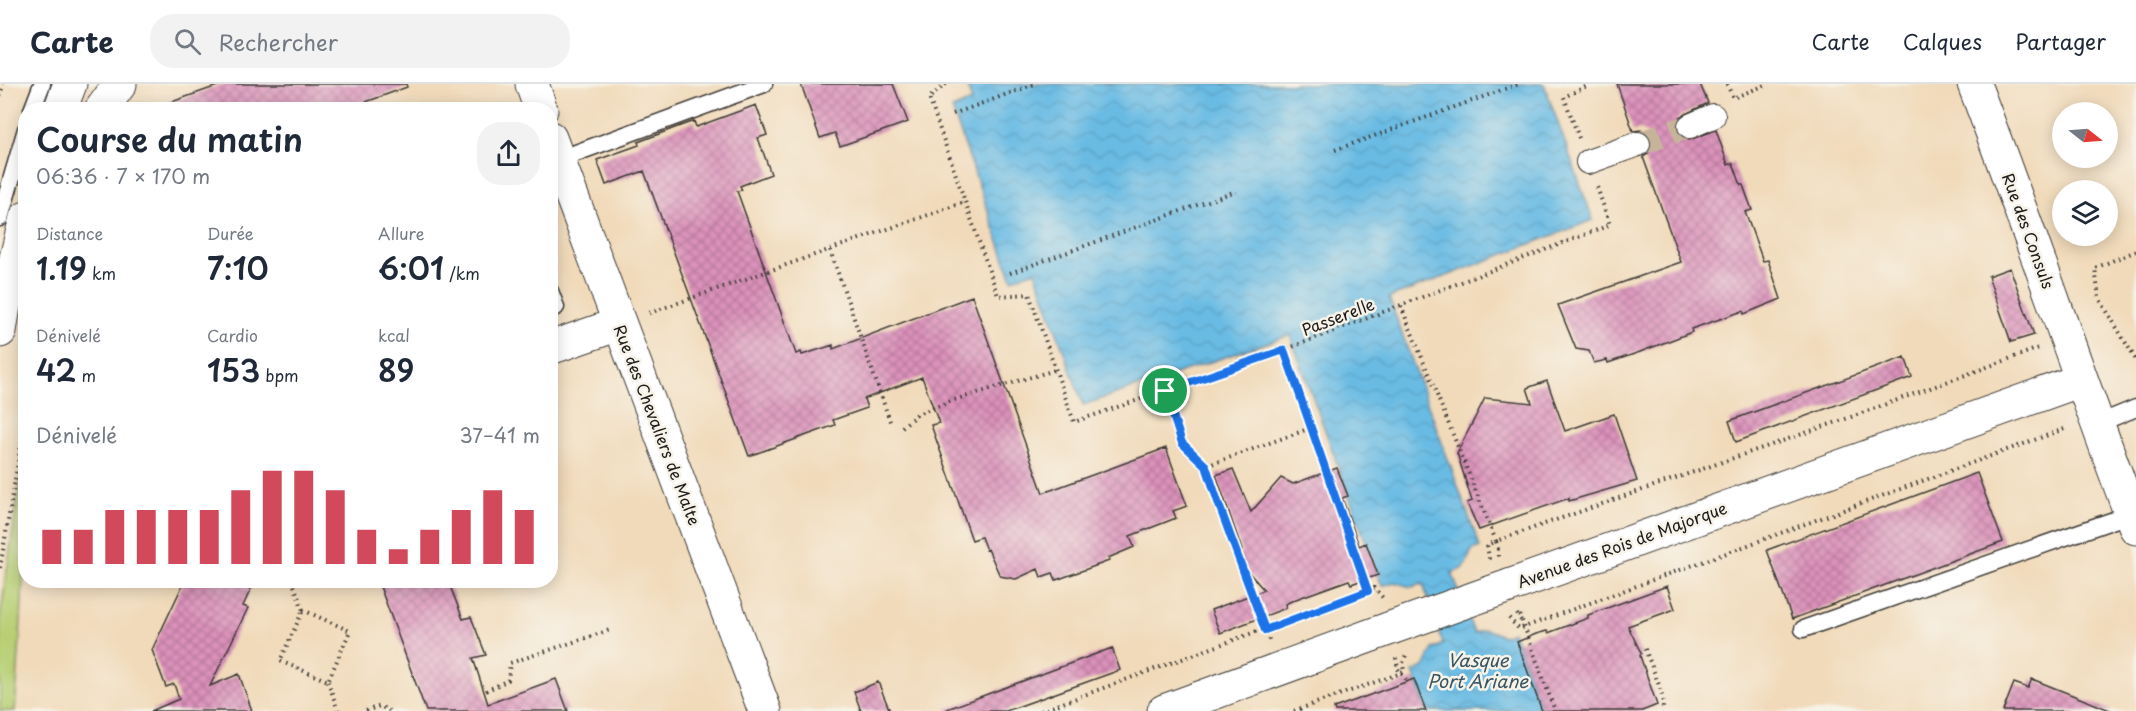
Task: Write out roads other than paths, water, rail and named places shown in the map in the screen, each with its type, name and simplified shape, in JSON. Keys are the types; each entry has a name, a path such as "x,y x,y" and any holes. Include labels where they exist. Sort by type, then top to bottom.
{"street":[{"path":"63,102 70,84"},
{"path":"107,102 120,84"},
{"path":"532,84 538,102"},
{"name":"Rue des Consuls","path":"1974,84 2133,521"},
{"path":"1690,126 1713,116"},
{"path":"1588,162 1638,144"},
{"name":"Rue des Chevaliers de Malte","path":"558,166 765,711"},
{"path":"0,331 18,250"},
{"path":"558,345 619,324"},
{"name":"Avenue des Rois de Majorque","path":"1164,711 1509,586 2085,391"}],"lane":[{"path":"35,102 42,84"},
{"path":"558,151 764,84"},
{"path":"0,218 18,156"},
{"path":"2085,391 2136,408"},
{"path":"1803,629 2133,521"}],"water":[{"name":"Vasque Port Ariane","path":"966,84 1544,84 1593,220 1389,298 1480,547 1472,550 1464,568 1452,573 1474,633 1485,629 1503,636 1513,632 1542,711 1427,711 1413,672 1424,667 1433,649 1443,644 1423,584 1411,587 1394,582 1382,586 1290,335 1083,405 1035,271 1012,279 952,109 972,101"}],"tunnel":[{"path":"1638,144 1690,126"}]}
